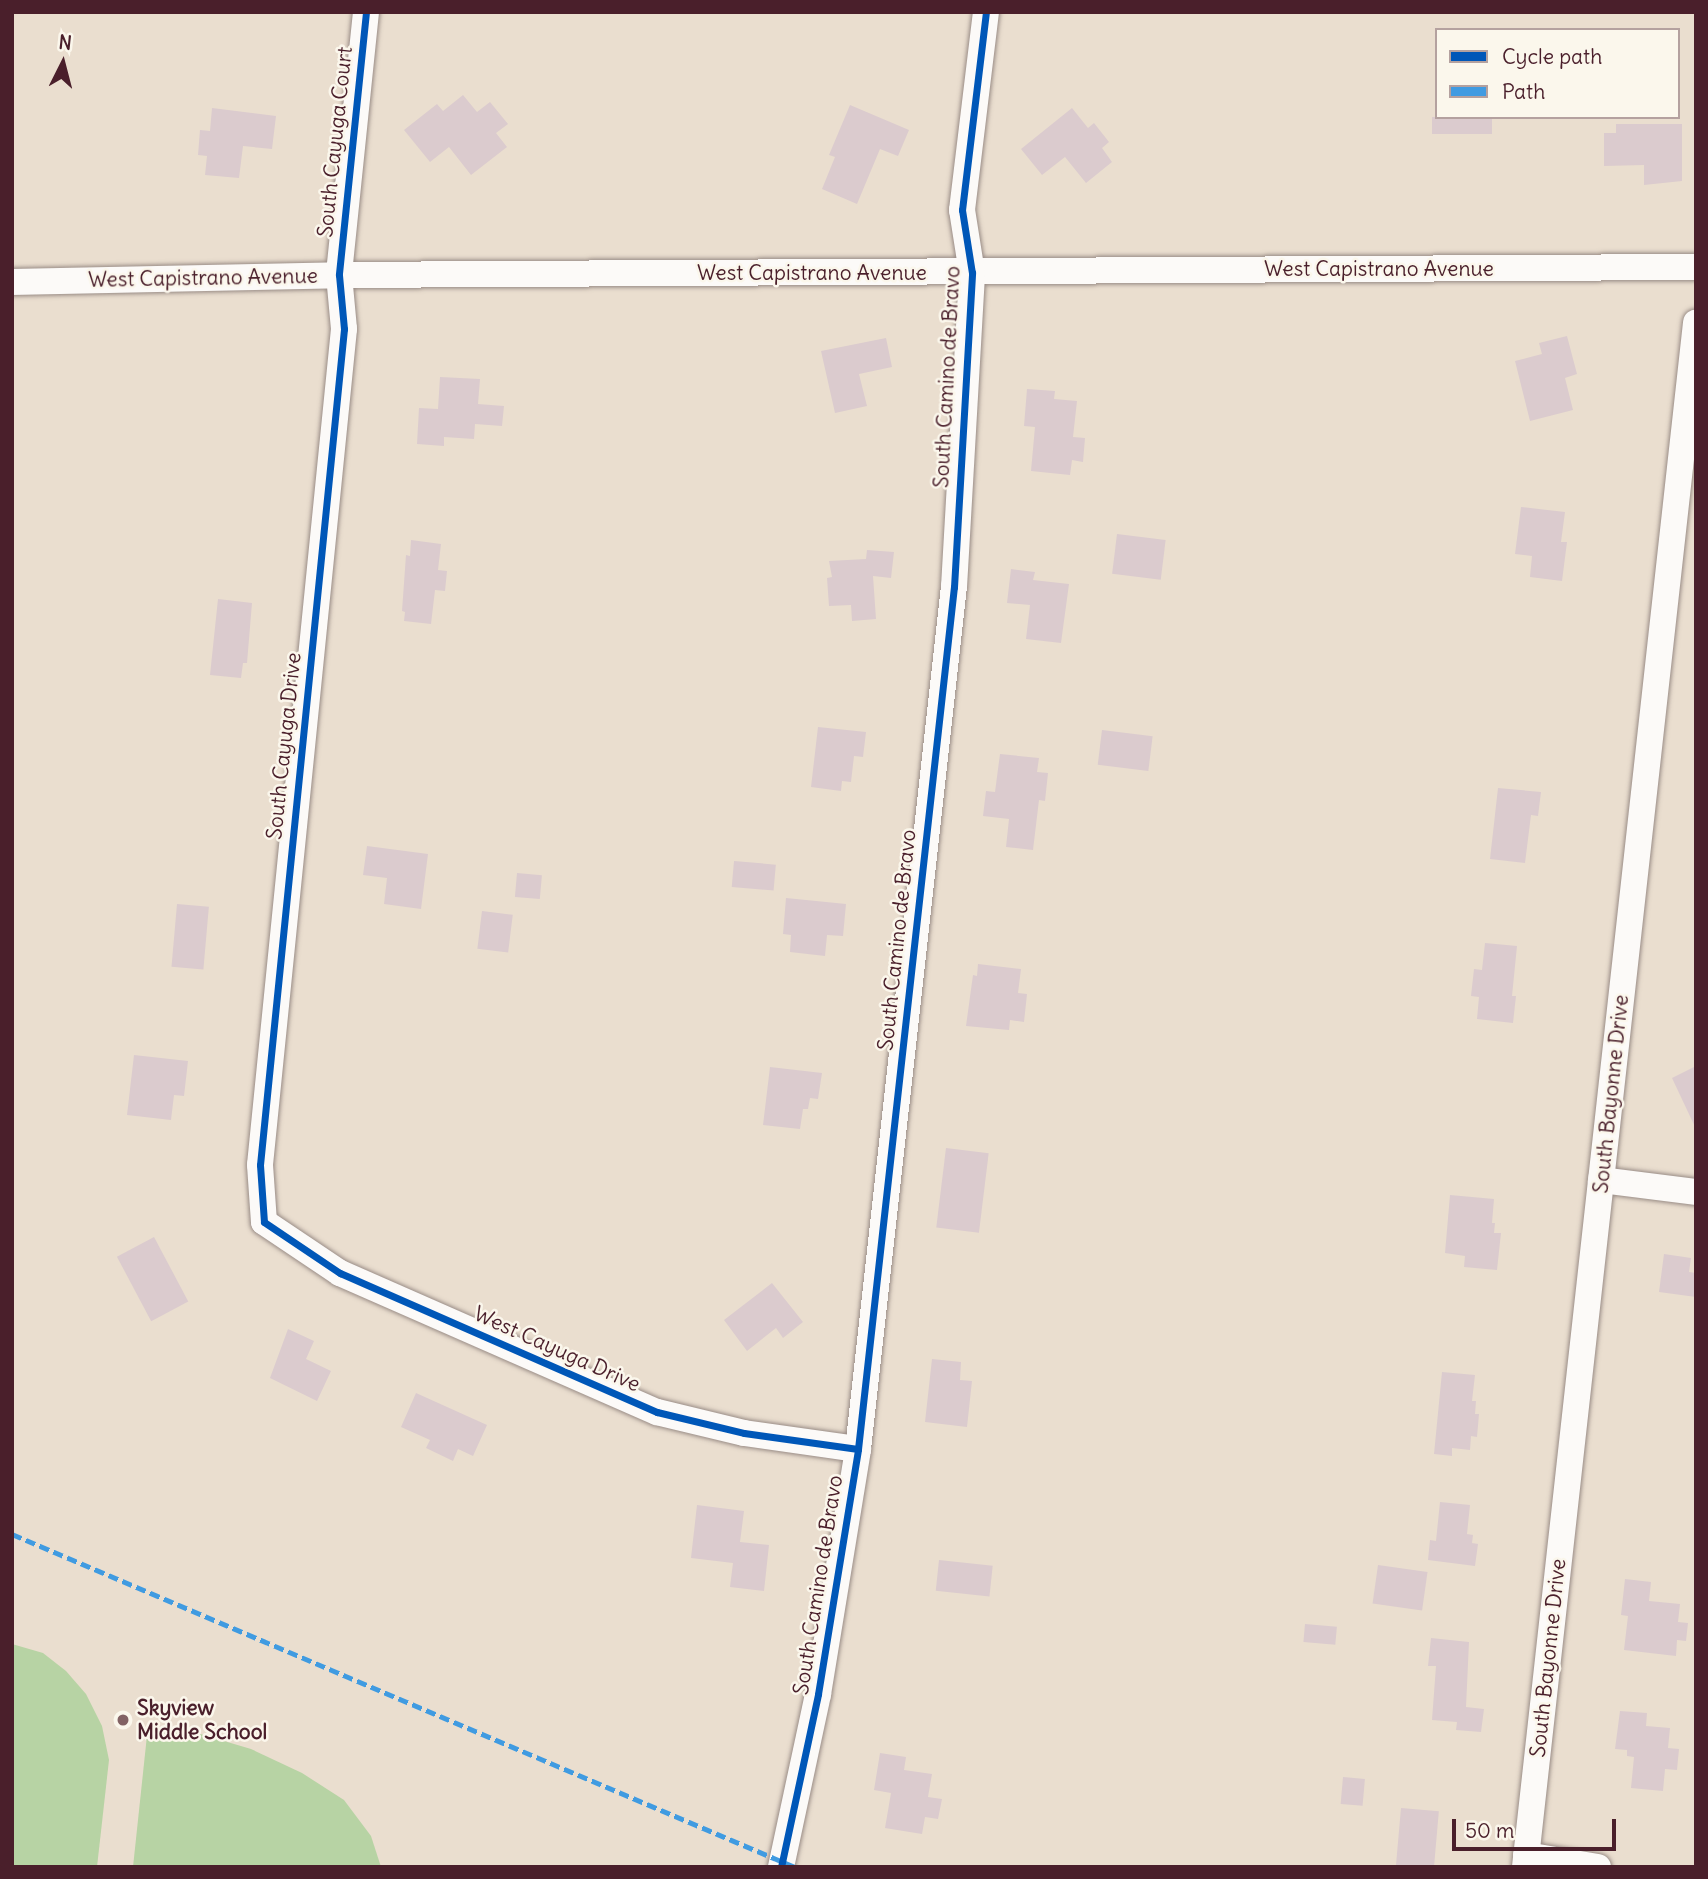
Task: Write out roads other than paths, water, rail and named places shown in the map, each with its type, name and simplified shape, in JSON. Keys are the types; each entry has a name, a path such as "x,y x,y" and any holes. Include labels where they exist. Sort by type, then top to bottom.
{"street":[{"name":"South Cayuga Court","path":"339,275 366,12"},
{"name":"South Camino de Bravo","path":"781,1867 818,1694 858,1449 954,587 972,272 962,210 986,12"},
{"name":"West Capistrano Avenue","path":"12,282 339,275 1696,267"},
{"name":"South Cayuga Drive","path":"264,1222 260,1165 344,329 339,275"},
{"name":"South Bayonne Drive","path":"1526,1861 1696,322"},
{"path":"1601,1180 1696,1192"},
{"name":"West Cayuga Drive","path":"264,1222 340,1273 657,1412 744,1433 858,1449"},
{"path":"1526,1861 1598,1867"}],"place":[{"name":"Skyview Middle School","path":"123,1720"}]}
